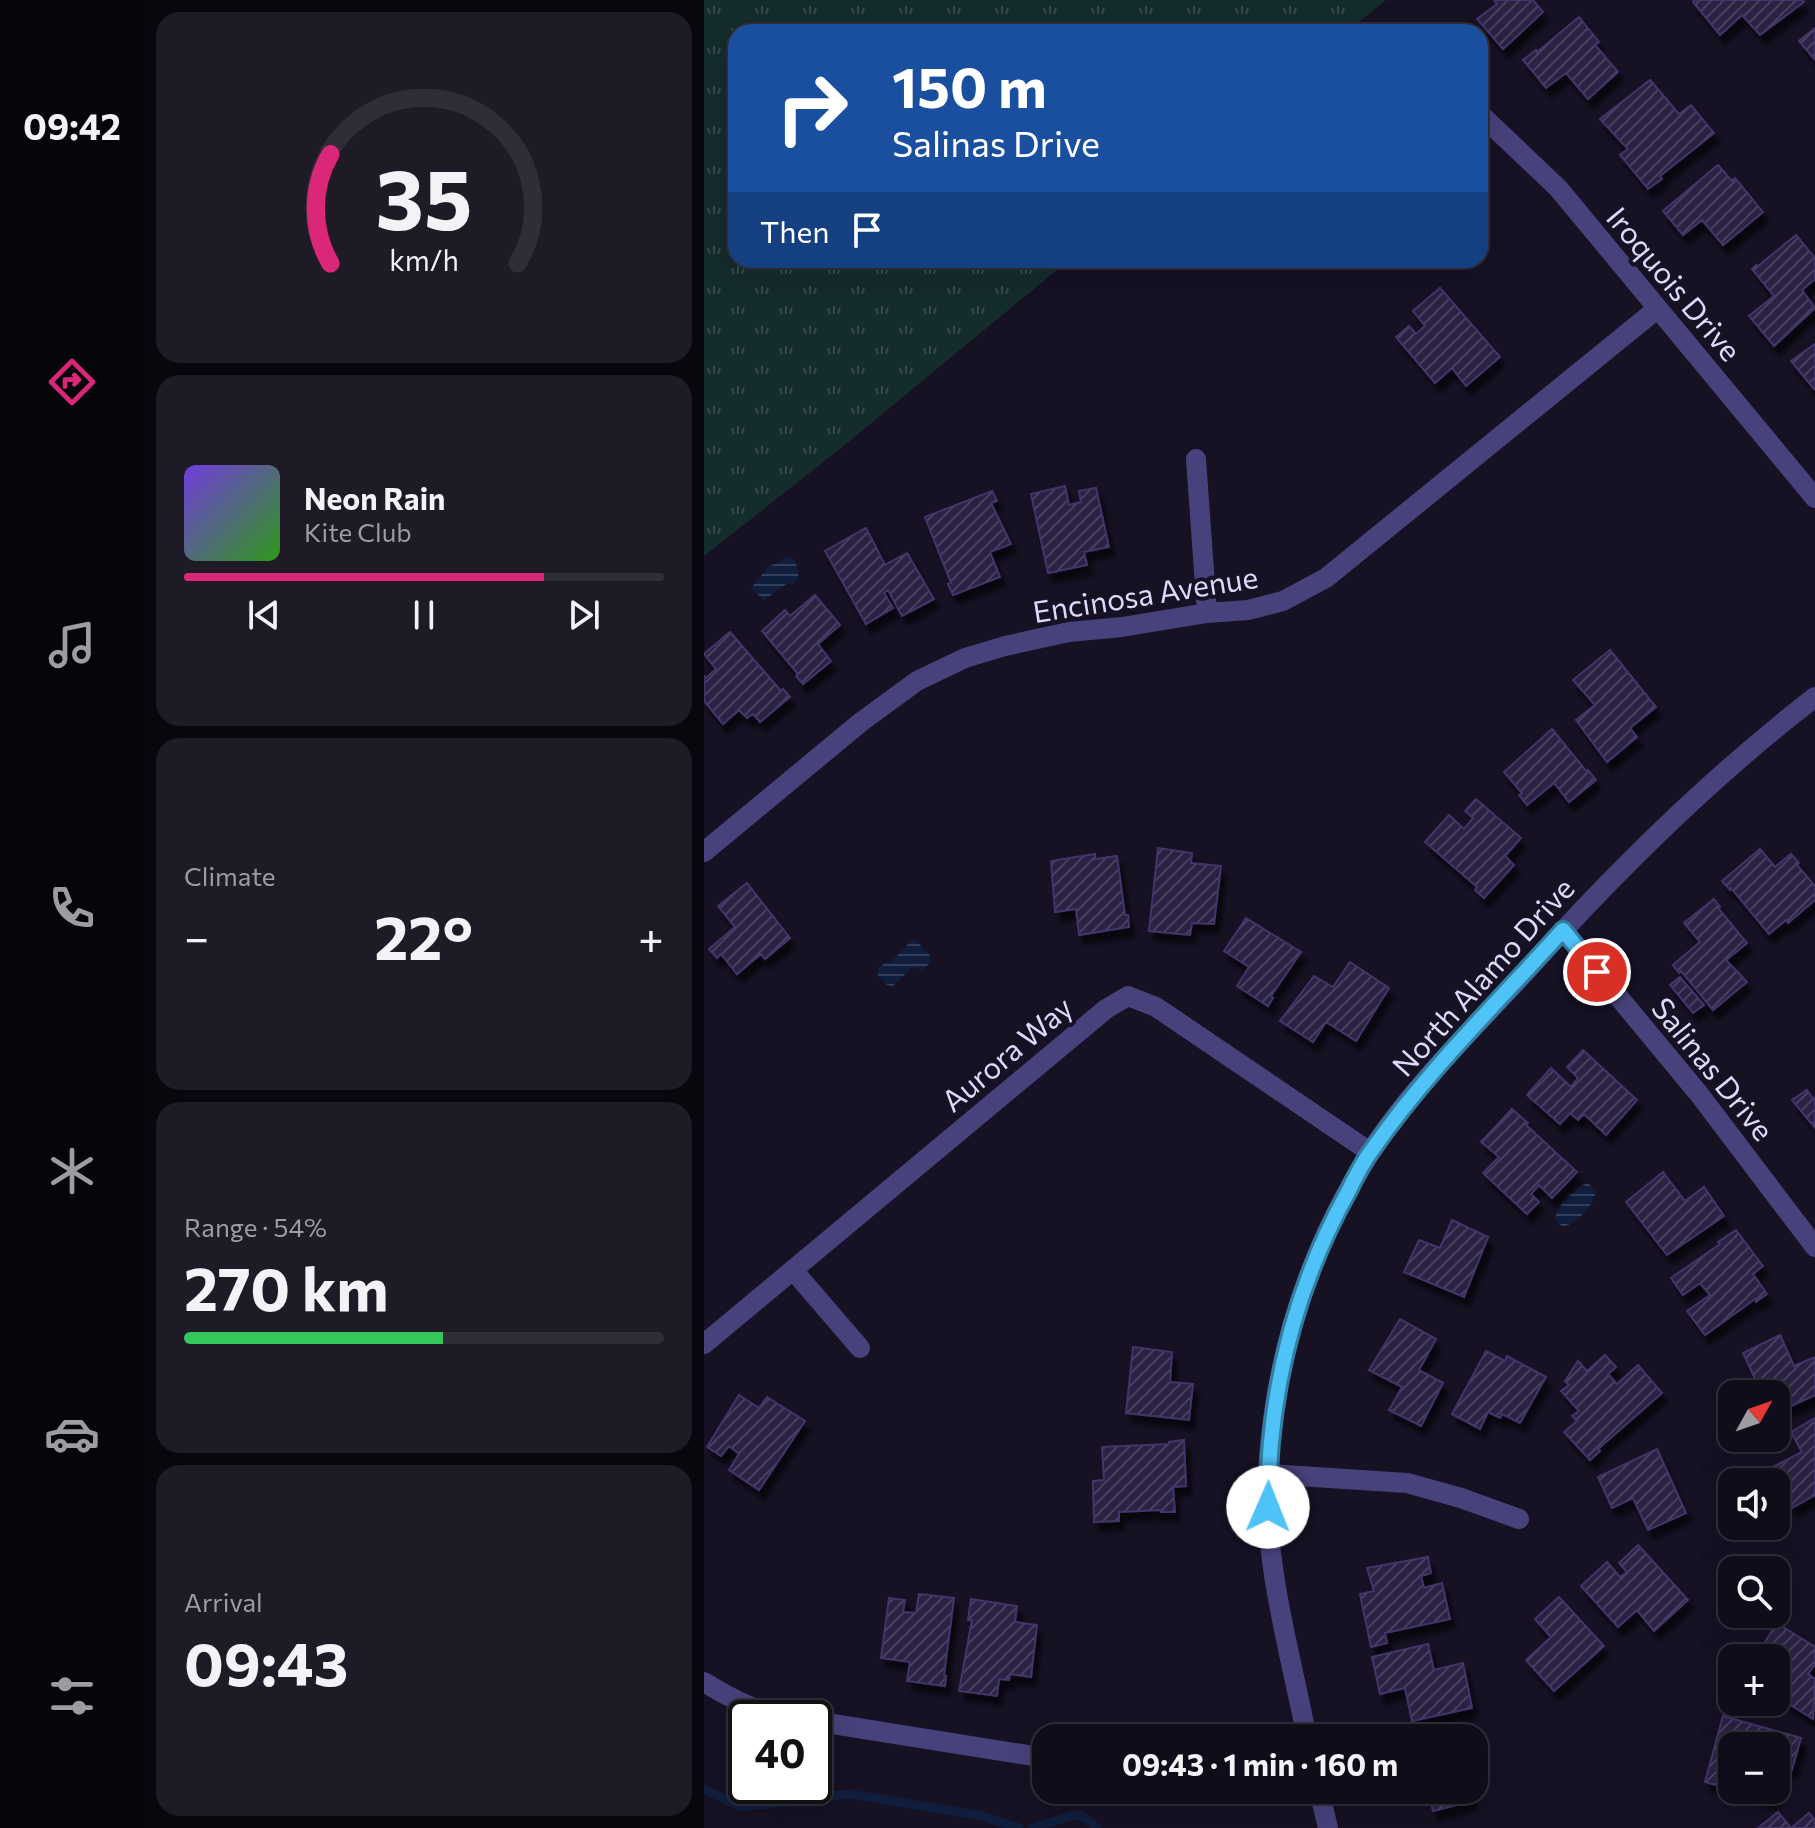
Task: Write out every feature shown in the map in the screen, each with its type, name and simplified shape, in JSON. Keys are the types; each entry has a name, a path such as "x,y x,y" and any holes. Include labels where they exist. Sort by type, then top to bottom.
{"street":[{"name":"Iroquois Drive","path":"1488,122 1558,188 1815,498"},
{"name":"Encinosa Avenue","path":"704,852 861,722 917,681 965,658 1069,632 1248,610 1283,601 1326,578 1657,309"},
{"path":"1196,459 1207,613"},
{"name":"North Alamo Drive","path":"1304,1724 1274,1577 1269,1537 1268,1474 1280,1374 1294,1315 1335,1216 1370,1152 1410,1100 1563,930 1688,803 1765,735 1815,697"},
{"name":"Salinas Drive","path":"1563,930 1699,1094 1814,1244"},
{"name":"Aurora Way","path":"704,1344 1106,1009 1128,996 1156,1007 1370,1152"},
{"path":"793,1270 860,1348"},
{"path":"1268,1474 1407,1483 1519,1519"},
{"path":"704,1682 733,1700"},
{"path":"832,1724 1032,1756"},
{"path":"1322,1804 1328,1828"}],"green space":[{"path":"704,0 1386,0 1357,24 728,24 728,268 1059,268 704,556"}],"water":[{"path":"790,556 796,563 799,579 764,600 751,588 768,567"},
{"path":"912,940 917,941 931,957 931,962 922,970 912,967 893,986 887,985 877,974 878,969 886,962 890,963"},
{"path":"1588,1183 1596,1191 1592,1202 1579,1217 1563,1227 1555,1220 1562,1203 1571,1193"}],"building":[{"path":"1494,0 1533,0 1543,12 1503,49 1488,32 1488,24 1481,24 1477,19 1497,4"},
{"path":"1693,2 1804,2 1760,35 1742,15 1720,35"},
{"path":"1579,17 1599,42 1595,45 1618,72 1588,99 1566,73 1546,88 1523,60"},
{"path":"1815,28 1815,60 1799,41"},
{"path":"1650,80 1679,114 1691,105 1714,133 1648,189 1620,155 1628,149 1600,119"},
{"path":"1718,165 1732,181 1735,178 1763,212 1723,245 1702,220 1683,235 1663,211"},
{"path":"1796,235 1815,258 1815,279 1802,290 1815,308 1774,346 1749,316 1774,296 1752,269"},
{"path":"1440,288 1500,357 1466,386 1452,368 1435,383 1396,337 1409,326 1416,334 1425,326 1413,311"},
{"path":"1815,344 1815,389 1814,389 1791,361"},
{"path":"1065,486 1069,505 1081,502 1079,491 1096,488 1109,547 1084,552 1087,565 1048,573 1031,494"},
{"path":"992,491 997,501 991,503 1011,544 990,552 1000,577 953,595 925,517"},
{"path":"866,528 885,565 907,553 934,599 902,616 888,590 884,593 893,608 866,624 825,551"},
{"path":"815,595 840,625 818,644 831,661 803,684 762,631 785,610 790,616"},
{"path":"730,632 781,691 783,689 790,697 760,722 753,714 747,718 739,710 723,724 704,701 704,676 706,678 716,669 704,654"},
{"path":"1610,650 1656,707 1630,728 1637,737 1607,762 1576,720 1595,705 1573,680"},
{"path":"1552,729 1596,780 1569,802 1554,783 1527,805 1519,795 1522,793 1504,772"},
{"path":"1476,799 1521,838 1505,856 1514,865 1484,898 1475,890 1477,887 1425,842 1449,815 1464,829 1473,818 1465,811"},
{"path":"1158,848 1192,853 1191,863 1221,866 1214,924 1192,923 1190,935 1149,931"},
{"path":"1760,849 1775,867 1791,854 1815,886 1815,900 1788,923 1786,920 1769,934 1722,881"},
{"path":"1095,854 1095,859 1117,856 1129,927 1079,935 1076,909 1055,912 1051,861"},
{"path":"747,883 790,938 765,959 761,954 737,974 721,954 717,958 709,949 735,927 718,906"},
{"path":"1714,899 1747,943 1726,960 1747,982 1713,1010 1673,965 1700,942 1684,923"},
{"path":"1246,918 1301,952 1271,996 1273,998 1268,1006 1237,986 1249,967 1224,951"},
{"path":"1350,962 1389,988 1356,1041 1326,1022 1313,1042 1280,1021 1314,976 1333,987"},
{"path":"1680,977 1704,1005 1693,1013 1670,985"},
{"path":"1583,1050 1637,1100 1606,1135 1584,1114 1578,1120 1570,1113 1560,1124 1527,1095 1551,1068 1571,1087 1578,1078 1567,1067"},
{"path":"1807,1090 1813,1099 1815,1097 1815,1128 1792,1100"},
{"path":"1512,1109 1577,1172 1552,1198 1539,1185 1531,1194 1539,1202 1527,1214 1483,1173 1499,1157 1481,1142"},
{"path":"1663,1172 1685,1201 1704,1187 1724,1216 1667,1255 1626,1202"},
{"path":"1452,1220 1488,1237 1464,1297 1404,1272 1419,1240 1440,1248"},
{"path":"1736,1230 1763,1266 1753,1274 1767,1294 1756,1302 1755,1299 1705,1335 1687,1311 1710,1295 1700,1283 1683,1295 1671,1278"},
{"path":"1400,1319 1436,1339 1419,1370 1443,1383 1421,1426 1389,1410 1402,1387 1369,1370"},
{"path":"1780,1335 1794,1366 1815,1357 1815,1395 1790,1407 1790,1380 1756,1380 1743,1353"},
{"path":"1133,1347 1172,1352 1170,1382 1193,1384 1189,1420 1126,1413"},
{"path":"1486,1351 1505,1361 1507,1356 1546,1377 1520,1423 1502,1414 1500,1418 1488,1412 1480,1429 1452,1414"},
{"path":"1605,1355 1616,1367 1608,1374 1617,1384 1638,1365 1662,1393 1598,1449 1600,1451 1590,1460 1564,1432 1577,1421 1572,1416 1579,1411 1561,1391 1569,1385 1565,1381 1578,1361 1587,1371"},
{"path":"739,1395 759,1408 767,1397 805,1421 759,1490 729,1470 739,1454 729,1446 721,1456 707,1447"},
{"path":"1815,1418 1815,1495 1792,1508 1790,1468 1771,1468 1802,1452 1791,1432"},
{"path":"1184,1440 1186,1486 1173,1487 1175,1512 1119,1512 1119,1521 1094,1522 1093,1481 1104,1480 1102,1447 1169,1444"},
{"path":"1657,1449 1686,1513 1648,1530 1633,1498 1612,1508 1598,1477"},
{"path":"1638,1545 1688,1600 1654,1631 1637,1610 1618,1627 1581,1586 1607,1562 1620,1577 1627,1572 1619,1563"},
{"path":"1428,1557 1431,1573 1421,1576 1424,1588 1442,1583 1450,1619 1385,1633 1387,1643 1371,1647 1360,1594 1374,1591 1367,1568"},
{"path":"919,1594 954,1598 945,1686 907,1681 910,1662 881,1658 889,1598 905,1600 903,1612 916,1613"},
{"path":"1559,1597 1604,1646 1554,1691 1526,1660 1551,1637 1535,1619"},
{"path":"971,1599 1017,1606 1015,1622 1037,1625 1031,1677 1010,1674 1009,1680 999,1679 997,1696 959,1691 972,1620 968,1620"},
{"path":"1774,1628 1785,1628 1815,1647 1815,1664 1808,1674 1815,1679 1813,1719 1790,1705 1790,1644 1764,1644"},
{"path":"1428,1644 1434,1670 1463,1663 1472,1708 1412,1721 1405,1688 1380,1694 1372,1657"},
{"path":"1723,1716 1780,1732 1719,1732"},
{"path":"1718,1734 1718,1785 1705,1782"},
{"path":"1790,1735 1801,1738 1790,1769"},
{"path":"1431,1804 1460,1804 1433,1811"},
{"path":"1778,1812 1791,1828 1758,1828"},
{"path":"1809,1813 1815,1820 1815,1828 1791,1828"}],"waterway":[{"path":"704,1789 741,1807 849,1794 982,1816 1019,1828"},
{"path":"1032,1828 1079,1814 1097,1828"}],"route":[{"path":"1268,1507 1271,1435 1280,1374 1294,1315 1325,1236 1370,1152 1410,1100 1563,930 1597,972"}]}
